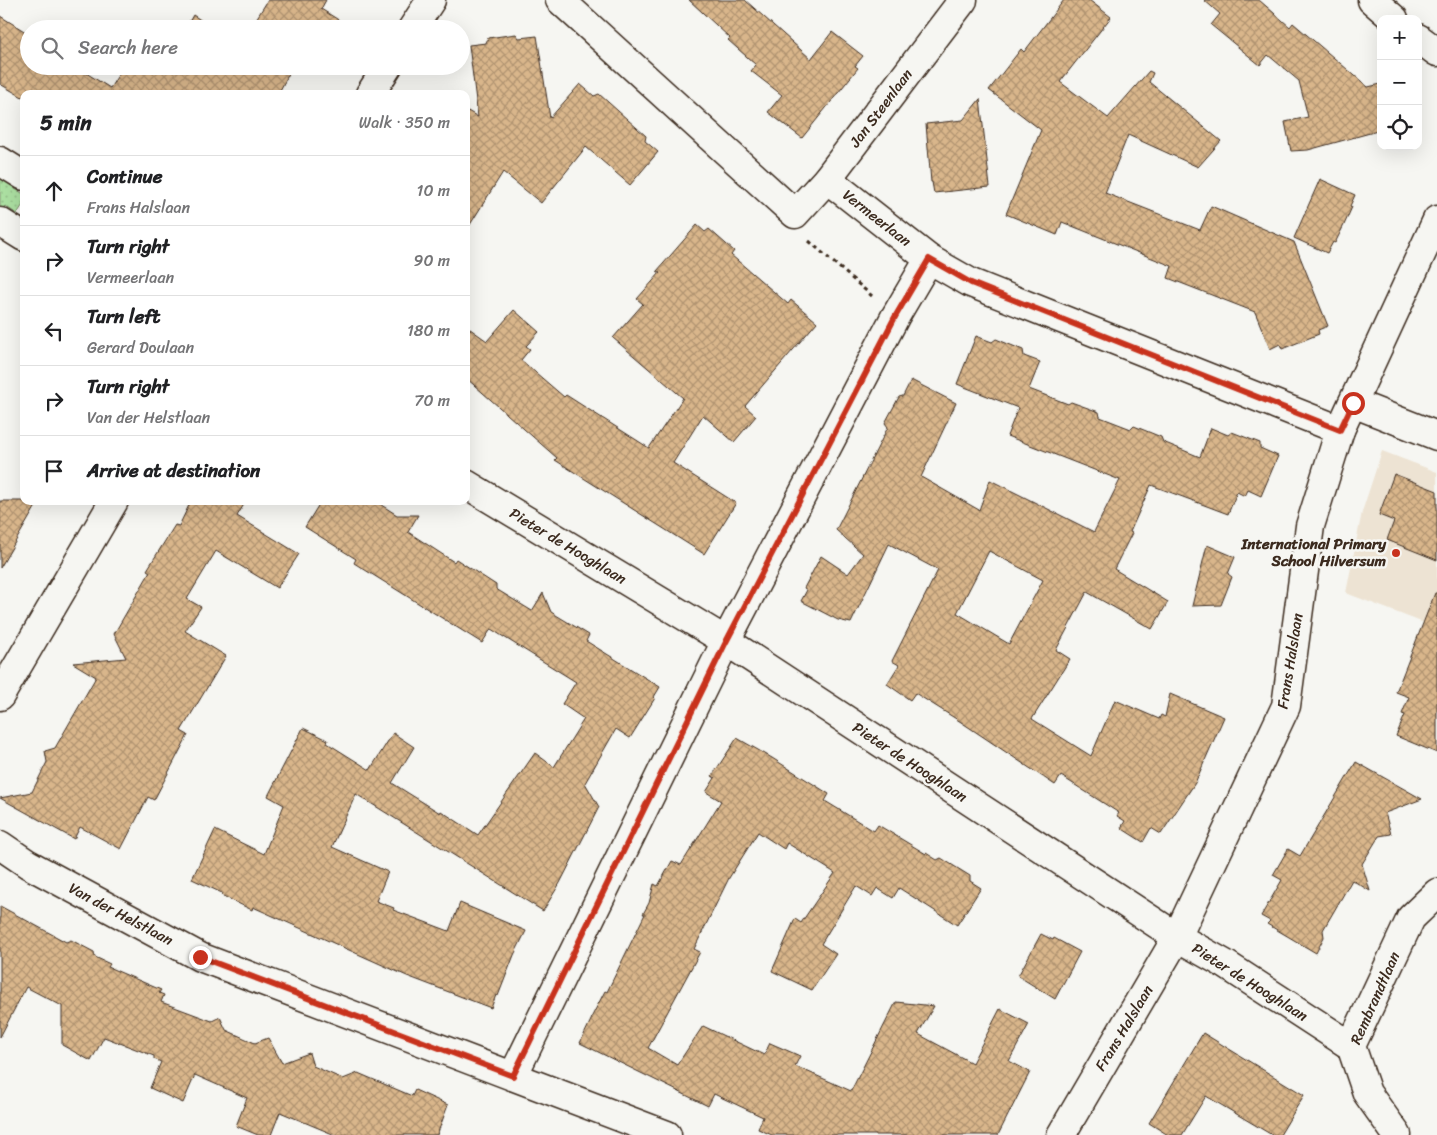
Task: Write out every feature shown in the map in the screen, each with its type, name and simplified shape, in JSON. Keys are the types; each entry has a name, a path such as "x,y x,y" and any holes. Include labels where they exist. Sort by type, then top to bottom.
{"street":[{"path":"418,20 431,0"},
{"path":"560,0 795,214"},
{"name":"Jan Steenlaan","path":"795,214 828,179 963,0"},
{"path":"1372,0 1389,15"},
{"path":"1422,41 1437,52"},
{"path":"373,90 382,75"},
{"path":"0,161 20,174"},
{"name":"Vermeerlaan","path":"828,179 929,259 971,283 1340,430"},
{"name":"Frans Halslaan","path":"1061,1135 1177,938 1286,706 1310,526 1340,430 1437,220"},
{"path":"0,222 20,234"},
{"path":"513,1076 726,642 895,317 929,259"},
{"path":"1353,403 1437,436"},
{"name":"Pieter de Hooghlaan","path":"470,486 726,642 1177,938 1225,964 1350,1046"},
{"path":"0,696 112,505"},
{"name":"Van der Helstlaan","path":"0,845 28,864 200,957 667,1135"},
{"name":"Rembrandtlaan","path":"1396,1135 1367,1093 1350,1046 1411,918 1437,893"}],"path":[{"path":"795,214 804,237 895,317"}],"shaded area":[{"name":"International Primary School Hilversum","path":"1382,451 1437,472 1437,628 1346,593 1362,512"}],"green space":[{"path":"0,175 17,186 15,189 20,192 20,209 17,214 5,206 2,209 0,208"}],"building":[{"path":"268,0 326,0 321,9 339,20 256,20"},
{"path":"689,0 745,0 811,59 832,32 863,56 855,66 858,68 802,138 768,112 782,95 751,71 756,65 728,40 730,38"},
{"path":"1064,0 1089,0 1111,17 1060,82 1108,118 1149,71 1153,73 1149,82 1221,141 1198,167 1128,135 1105,193 1200,230 1211,206 1294,242 1328,326 1318,330 1319,334 1282,349 1280,344 1270,349 1255,312 1168,278 1172,266 1062,222 1057,235 1006,214 1041,130 989,90 1021,49 1024,52"},
{"path":"1204,0 1259,0 1290,27 1293,23 1368,87 1377,85 1377,131 1308,150 1291,151 1285,122 1308,117 1299,81 1268,55 1260,65 1211,25 1220,14"},
{"path":"193,15 200,20 190,20"},
{"path":"0,16 20,28 20,75 89,75 110,88 118,75 288,75 280,90 20,90 20,96 0,84"},
{"path":"516,34 519,38 537,36 550,118 580,84 594,96 599,94 646,136 645,141 658,152 630,185 586,147 541,203 503,172 470,225 470,112 478,117 470,45 486,43 488,38"},
{"path":"980,99 990,187 934,193 931,182 926,124 963,120"},
{"path":"1320,179 1355,195 1344,225 1335,243 1333,242 1327,253 1294,238"},
{"path":"697,225 705,232 709,229 734,251 731,255 788,304 791,300 817,322 745,406 756,416 734,442 703,415 673,463 736,503 704,554 555,460 557,458 470,382 470,329 487,341 514,310 539,332 526,346 530,349 521,360 564,397 566,395 649,448 683,398 613,338 643,304 637,299 660,273 657,271"},
{"path":"976,336 992,342 996,339 1023,350 1024,356 1040,362 1029,389 1068,404 1071,402 1099,412 1100,417 1131,429 1134,426 1161,437 1163,442 1200,457 1211,428 1228,435 1232,432 1260,443 1260,448 1278,456 1261,496 1248,490 1245,496 1237,492 1228,514 1151,485 1130,532 1132,533 1114,569 1168,602 1152,629 1087,592 1056,650 1070,659 1032,719 1091,756 1115,700 1159,719 1161,715 1165,717 1170,694 1224,717 1195,783 1161,834 1151,828 1143,842 1121,828 1125,821 1117,816 1119,813 1061,776 1055,785 915,693 910,700 887,684 899,665 892,661 938,570 889,544 851,623 838,620 801,601 807,590 804,588 821,556 848,574 863,554 836,530 888,427 885,423 911,380 956,403 921,477 979,510 990,480 1094,532 1120,480 1007,436 1018,408 957,384","holes":["989,551 1043,580 1009,644 957,613"]},
{"path":"1394,474 1437,491 1437,560 1387,540 1394,521 1379,515"},
{"path":"0,501 20,501 20,505 37,505 0,568"},
{"path":"189,505 244,505 237,516 299,554 277,588 216,551 187,599 201,607 185,631 226,656 181,731 188,735 154,800 148,797 121,849 80,827 74,839 0,798 32,792 47,762 45,751 55,748 96,677 73,663 126,658 114,634 150,572 147,570 175,525 179,526"},
{"path":"319,505 381,505 397,515 418,515 408,532 454,562 456,559 496,585 496,589 532,611 543,593 551,612 589,635 586,641 660,687 630,738 616,729 585,783 599,807 560,883 543,911 356,794 332,847 388,872 376,901 394,908 393,910 449,931 460,903 526,931 491,1008 407,976 253,907 252,910 192,879 215,830 264,854 284,805 268,796 303,728 328,740 327,743 370,770 393,733 414,747 392,783 478,835 535,753 554,767 584,719 562,704 576,682 491,629 482,643 354,563 356,559 305,527"},
{"path":"1207,545 1235,557 1228,574 1232,577 1221,605 1192,606"},
{"path":"1435,593 1437,593 1437,753 1396,736 1405,715 1402,714 1409,697 1396,692"},
{"path":"737,738 829,794 825,801 874,831 878,825 937,860 941,858 970,876 970,881 981,888 957,925 899,888 893,898 877,888 872,896 856,886 821,944 836,954 812,990 772,971 795,919 801,923 835,873 787,843 784,849 758,832 729,878 694,949 700,952 648,1048 677,1065 703,1026 764,1055 770,1043 800,1056 795,1066 851,1091 896,1002 934,1006 918,1034 972,1063 1000,1009 1029,1024 1009,1061 1030,1072 998,1135 772,1135 758,1129 763,1117 714,1094 708,1106 580,1043 645,914 643,914 649,903 654,884 658,886 672,861 681,865 721,801 706,792 715,778 712,776"},
{"path":"1356,762 1422,799 1385,813 1391,834 1379,836 1362,864 1370,891 1352,880 1323,930 1324,937 1316,953 1267,924 1270,921 1261,916 1282,880 1273,875 1288,849 1300,856"},
{"path":"0,906 66,942 71,940 94,952 95,957 110,964 108,967 161,990 159,993 164,995 161,1002 212,1021 220,1017 226,1030 255,1043 268,1038 282,1063 309,1053 313,1066 343,1079 358,1073 412,1096 415,1090 448,1105 437,1135 335,1135 280,1112 271,1135 258,1135 236,1126 247,1098 195,1075 183,1103 150,1088 161,1062 154,1059 154,1056 104,1037 91,1061 62,1045 62,1006 26,987 0,1037"},
{"path":"1041,934 1053,940 1054,938 1080,952 1055,999 1018,976"},
{"path":"1203,1033 1304,1095 1280,1135 1272,1135 1206,1096 1182,1135 1168,1135 1149,1123"}],"place":[{"name":"International Primary School Hilversum","path":"1396,553"}],"route":[{"path":"200,957 513,1076 726,642 895,317 929,259 971,283 1340,430 1353,403"}]}
